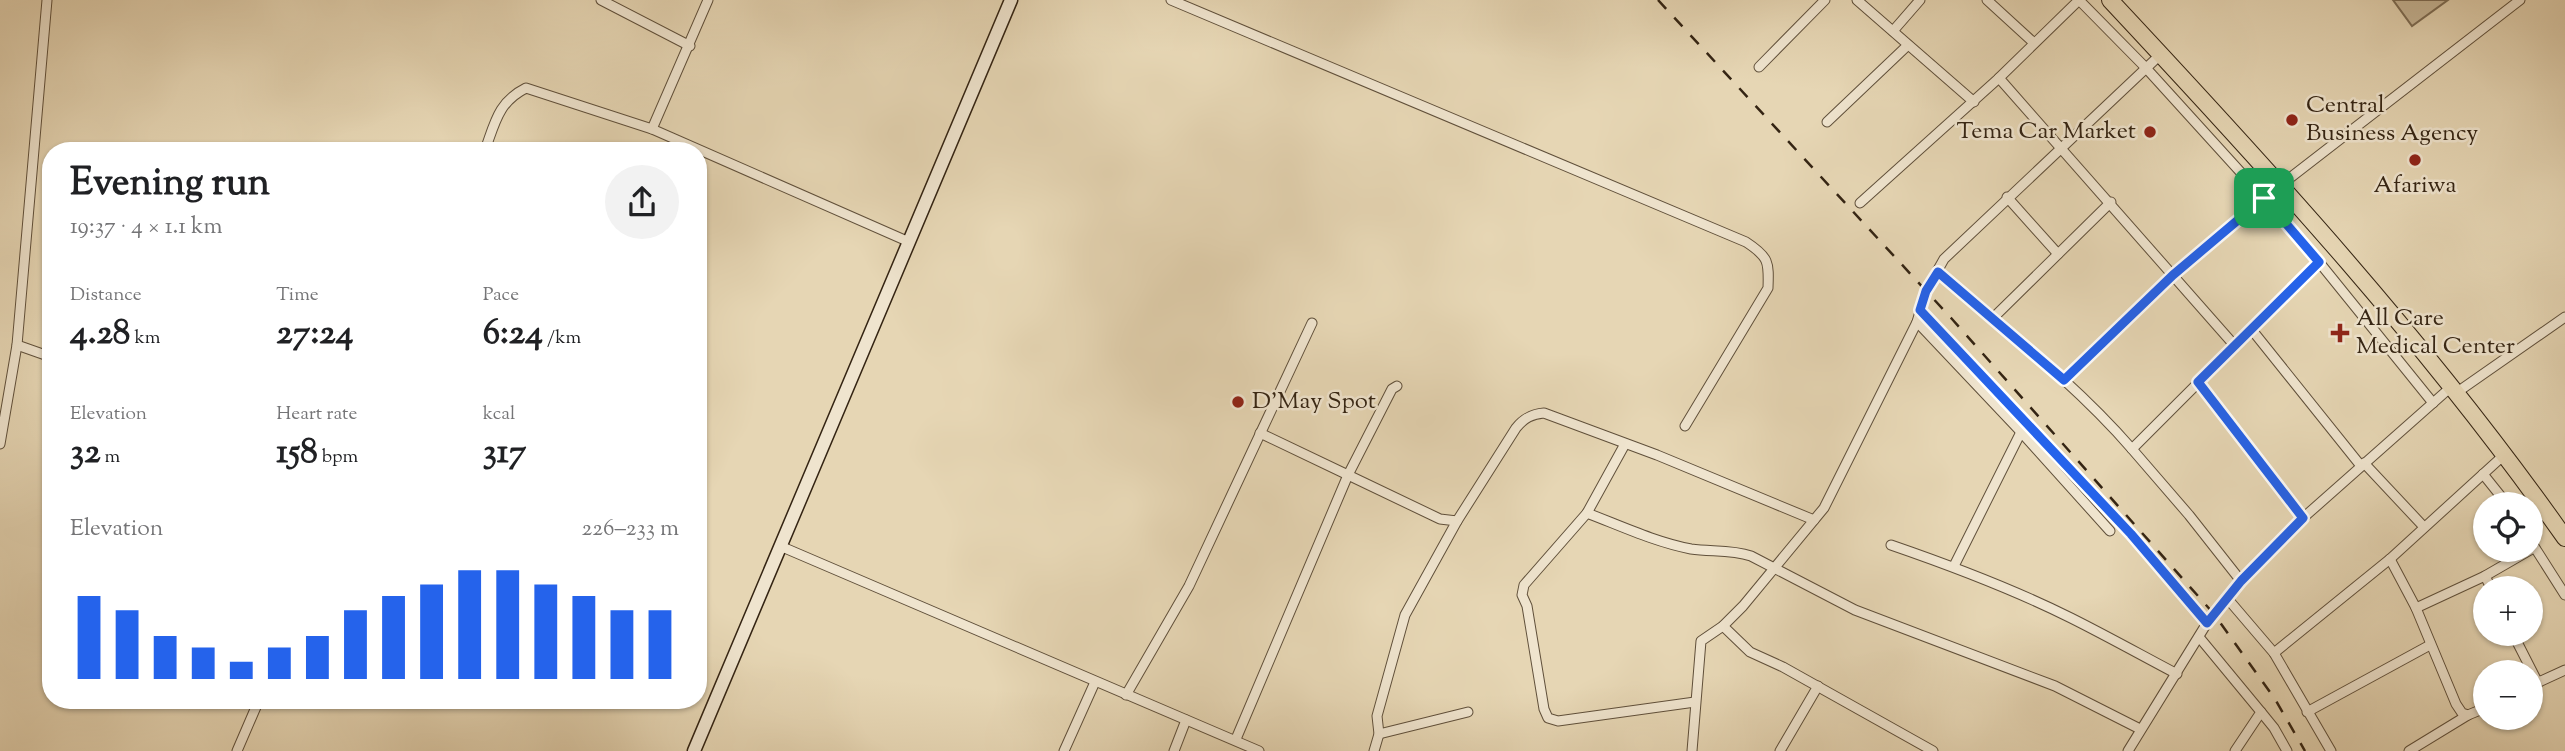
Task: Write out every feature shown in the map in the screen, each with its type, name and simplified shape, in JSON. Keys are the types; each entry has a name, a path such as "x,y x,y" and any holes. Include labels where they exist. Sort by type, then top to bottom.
{"highway":[{"path":"2110,0 2280,186 2453,390 2565,538"}],"street":[{"path":"0,444 17,345 47,0"},
{"path":"601,0 690,46"},
{"path":"652,130 708,0"},
{"path":"694,751 1011,0"},
{"path":"1171,0 1709,227 1761,252 1769,265 1768,288 1685,426"},
{"path":"1759,67 1825,0"},
{"path":"1857,0 1974,102"},
{"path":"1893,31 1920,0"},
{"path":"1987,0 2034,43"},
{"path":"1860,203 1974,102 2079,0 2146,68 2264,198 2433,403"},
{"path":"2064,380 2173,275 2264,198 2520,0"},
{"path":"1827,122 1908,45"},
{"path":"1692,751 1701,641 1723,626 1774,569 1832,494 1917,322 1926,291 1951,251 2160,55"},
{"path":"1999,78 2111,202 2235,346"},
{"path":"488,142 501,107 513,94 526,89 652,130 680,142"},
{"path":"707,154 907,241"},
{"path":"2007,197 2058,254"},
{"path":"1992,318 2111,202"},
{"path":"2132,449 2319,262"},
{"path":"1938,272 2101,413 2189,515 2241,581"},
{"path":"1920,310 2131,534 2207,623"},
{"path":"2128,751 2207,623 2241,581 2303,518 2433,403 2565,317"},
{"path":"1917,322 2110,531"},
{"path":"1126,695 1189,586 1312,323"},
{"path":"2252,330 2362,464 2424,527"},
{"path":"17,345 42,354"},
{"path":"2198,382 2303,518"},
{"path":"1236,740 1348,475 1392,389 1397,386"},
{"path":"1374,751 1379,734 1377,716 1405,615 1457,521 1522,420 1544,413 1657,455 1814,520"},
{"path":"1954,566 2021,432"},
{"path":"1260,433 1440,519 1457,521"},
{"path":"1625,444 1587,513 1524,585 1522,595 1527,606 1544,709 1548,718 1558,721 1695,702"},
{"path":"2274,653 2390,559 2504,455"},
{"path":"2483,474 2497,492"},
{"path":"1587,513 1641,534 1688,548 1741,552 1855,610 2054,685 2140,729"},
{"path":"1891,545 1954,566 2070,617 2176,674"},
{"path":"780,546 1259,751"},
{"path":"2390,559 2416,608 2456,704 2462,713 2468,715"},
{"path":"2484,576 2506,562"},
{"path":"2542,562 2565,594"},
{"path":"2416,608 2473,581"},
{"path":"2227,598 2274,653 2331,751"},
{"path":"1723,626 1750,652 1783,667 1933,751"},
{"path":"2199,637 2274,728 2287,751"},
{"path":"2307,712 2430,645"},
{"path":"2543,680 2565,670"},
{"path":"1064,751 1095,682"},
{"path":"1780,751 1818,686"},
{"path":"237,751 254,709"},
{"path":"1379,734 1468,712"},
{"path":"2235,751 2261,712"},
{"path":"2409,751 2473,713"},
{"path":"1174,751 1186,720"}],"shaded area":[{"path":"2393,0 2448,0 2412,26"}],"railway":[{"path":"1658,0 1952,319 2214,614 2275,699 2305,751"}],"place":[{"name":"Central Business Agency","path":"2292,120"},
{"name":"Tema Car Market","path":"2150,132"},
{"name":"Afariwa","path":"2415,160"},
{"name":"All Care Medical Center","path":"2340,333"},
{"name":"D'May Spot","path":"1238,402"}],"route":[{"path":"2264,198 2319,262 2198,382 2303,518 2241,581 2207,623 2131,534 1920,310 1926,291 1938,272 2064,380 2173,275 2264,198"}]}
